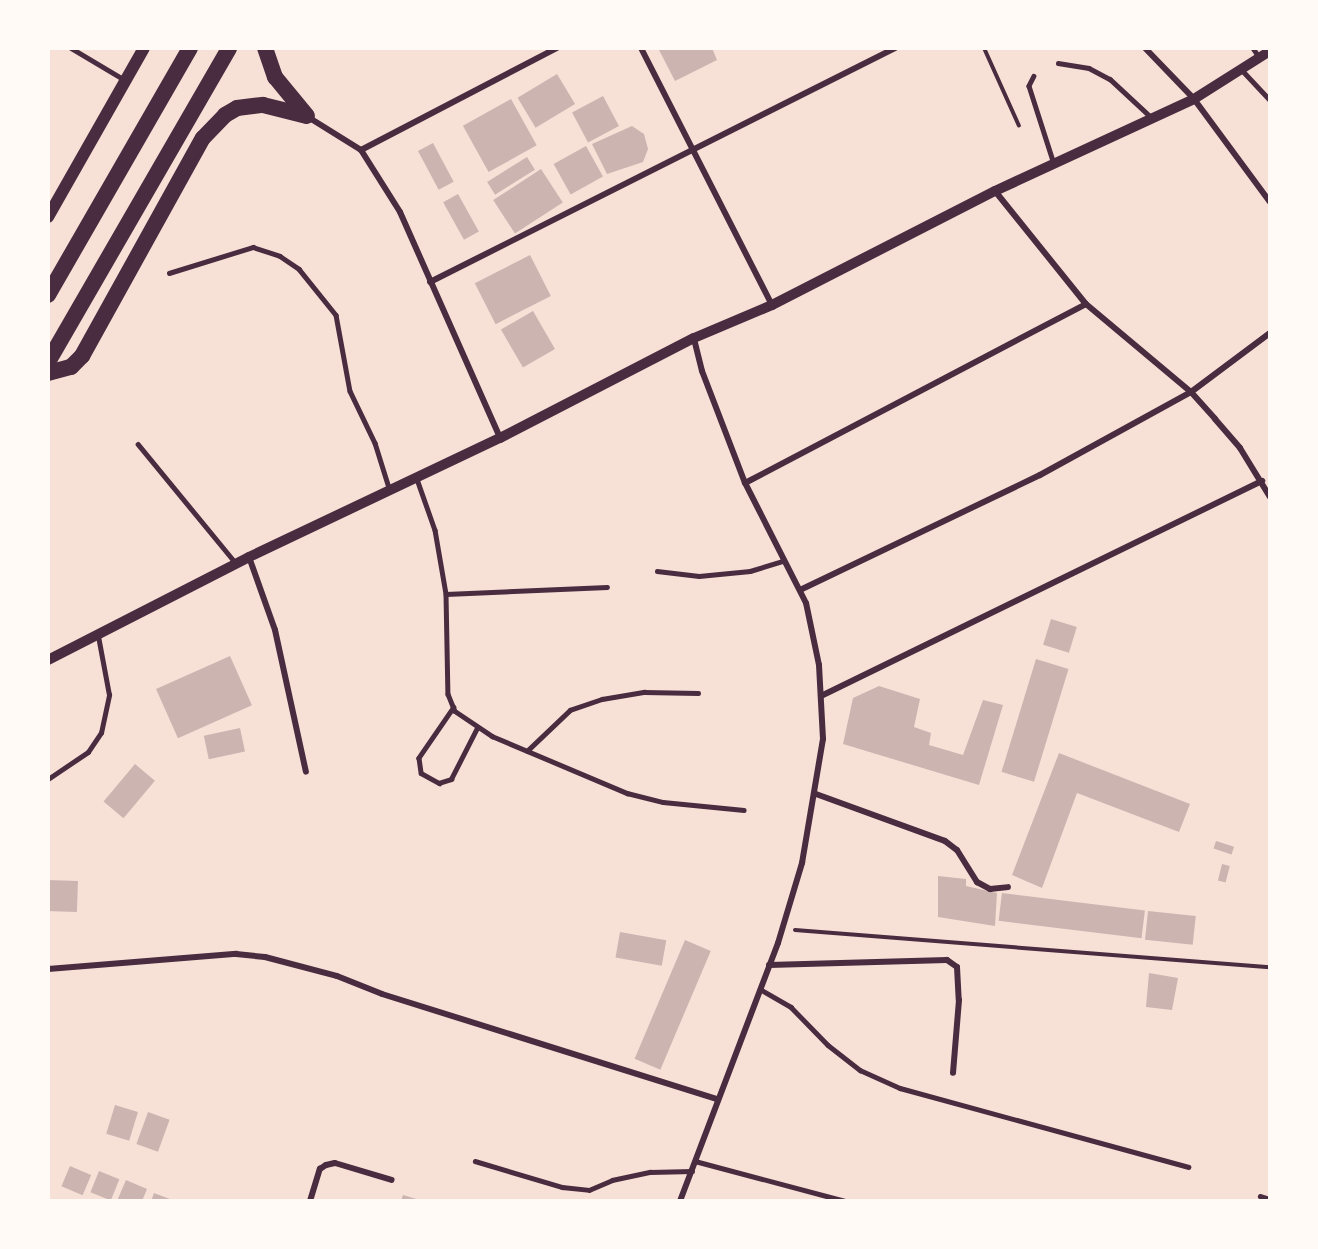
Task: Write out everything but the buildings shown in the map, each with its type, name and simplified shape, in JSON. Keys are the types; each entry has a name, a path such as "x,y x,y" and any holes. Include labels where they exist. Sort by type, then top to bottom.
{"highway":[{"path":"48,295 190,48"},
{"path":"48,362 229,48"},
{"path":"265,48 275,77 307,116"},
{"path":"48,373 71,367 81,356 203,138 225,115 237,108 263,105 307,116"}],"main road":[{"path":"48,217 144,48"}],"street":[{"path":"361,150 557,48"},
{"path":"641,48 772,305"},
{"path":"430,282 691,148 895,48"},
{"path":"1145,48 1194,99 1270,202"},
{"path":"48,660 236,564 500,438 694,338 772,305 995,190 1194,99 1261,59 1270,51"},
{"path":"307,116 361,150 400,212 500,438"},
{"path":"995,190 1086,304 1191,392 1240,448 1270,497"},
{"path":"745,483 1086,304"},
{"path":"800,590 1040,476 1191,392 1270,333"},
{"path":"680,1201 769,965 802,863 816,794 823,739 819,665 800,590 783,561 745,483 702,371 694,338"},
{"path":"821,696 1262,481"},
{"path":"249,558 275,630 306,772"},
{"path":"816,794 945,841 957,850 976,882 990,889 1008,887"},
{"path":"48,969 236,954 265,957 338,976 382,994 718,1099"},
{"path":"769,965 947,960 957,968 959,1000 953,1073"},
{"path":"310,1201 320,1169 326,1165 335,1163 392,1180"}],"lane":[{"path":"71,48 78,50 125,80"},
{"path":"1252,48 1261,59"},
{"path":"1058,63 1089,68 1110,79 1153,118"},
{"path":"1242,70 1270,100"},
{"path":"1034,76 1029,86 1054,164"},
{"path":"169,273 253,247 280,256 299,270 336,315 350,391 371,434 390,490"},
{"path":"138,444 236,564"},
{"path":"416,477 435,530 446,594 448,694 454,707 477,728 627,793 663,802 744,810"},
{"path":"657,571 699,576 750,571 783,561"},
{"path":"446,594 607,587"},
{"path":"48,779 88,752 101,733 109,695 98,633"},
{"path":"527,751 570,710 602,699 644,692 698,693"},
{"path":"454,707 419,758 421,773 440,783 452,779 477,728"},
{"path":"760,989 791,1007 828,1045 860,1070 900,1088 1188,1167"},
{"path":"475,1161 562,1187 589,1190 650,1172 692,1171"},
{"path":"695,1161 845,1201"},
{"path":"1260,1196 1270,1199"}],"path":[{"path":"984,48 1019,126"},
{"path":"789,929 1270,967"}]}
